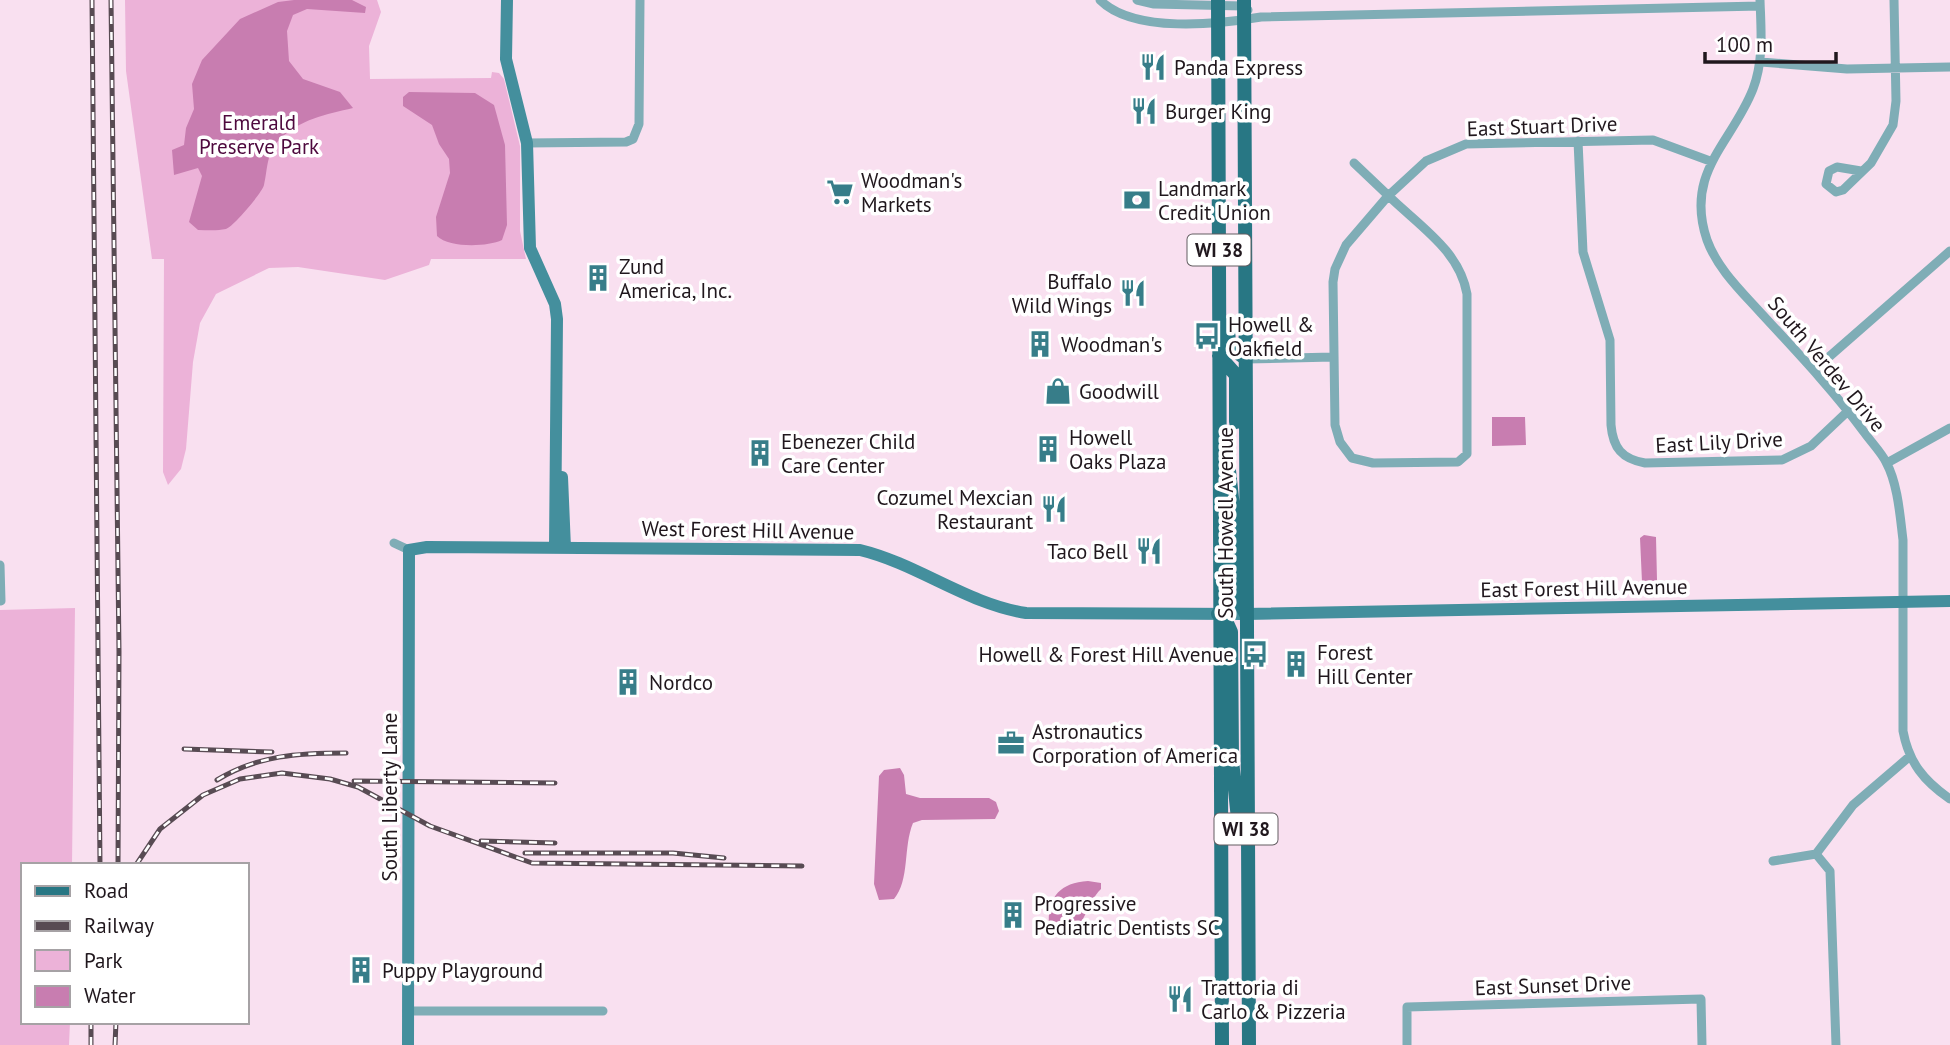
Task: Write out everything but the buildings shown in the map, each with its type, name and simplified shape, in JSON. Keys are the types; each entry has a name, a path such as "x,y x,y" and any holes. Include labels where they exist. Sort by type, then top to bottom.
{"main road":[{"name":"South Howell Avenue","path":"1218,3 1218,614 1222,1045"},
{"path":"1238,3 1250,20"},
{"name":"South Howell Avenue","path":"1249,1045 1245,490 1250,20"},
{"path":"1219,251 1228,293 1228,342 1235,353 1246,359"},
{"path":"1219,356 1236,375 1236,430 1245,490"},
{"path":"1219,396 1231,490 1233,590 1246,614"},
{"path":"1218,614 1226,621 1231,632 1232,760 1247,882"}],"street":[{"path":"507,0 506,59 527,143 530,248 552,297 557,319 557,452 564,484 560,548"},
{"path":"527,143 626,142 634,139 639,124 640,0"},
{"path":"1100,0 1123,14 1144,21 1218,22 1760,3"},
{"path":"1137,0 1154,4 1238,3"},
{"path":"1861,171 1871,163 1893,125 1896,69 1894,0"},
{"name":"South Verdev Drive","path":"1760,3 1761,62 1741,114 1710,161 1702,204 1707,240 1727,276 1814,370 1887,463 1900,513 1903,731 1909,757 1934,788 1950,799"},
{"path":"1761,62 1806,68 1950,68"},
{"name":"East Stuart Drive","path":"1388,196 1452,255 1464,278 1468,376 1467,454 1465,459 1458,463 1392,464 1352,458 1336,436 1333,357 1335,269 1346,245 1388,196 1426,161 1466,144 1653,140 1710,161"},
{"name":"East Lily Drive","path":"1578,141 1583,252 1609,330 1612,440 1619,452 1631,461 1645,463 1782,460 1811,446 1848,411"},
{"path":"1354,163 1388,196"},
{"path":"1814,370 1950,251"},
{"path":"1246,359 1333,357"},
{"path":"1887,463 1950,428"},
{"name":"West Forest Hill Avenue","path":"394,543 409,550 427,547 860,550 885,556 1012,611 1218,614"},
{"name":"South Liberty Lane","path":"408,1045 409,550"},
{"path":"0,565 1,601"},
{"name":"East Forest Hill Avenue","path":"1218,614 1950,601"},
{"path":"1773,861 1815,854 1853,805 1909,757"},
{"path":"1815,854 1830,871 1836,1045"},
{"name":"East Sunset Drive","path":"1407,1045 1406,1007 1701,999 1702,1045"},
{"path":"407,1011 603,1011"}],"green space":[{"name":"Emerald Preserve Park","path":"125,0 377,0 381,12 369,46 370,79 491,78 492,72 499,73 504,79 520,146 520,231 526,259 431,259 429,265 385,280 298,267 269,268 216,294 200,323 193,362 186,449 181,469 168,485 163,472 164,259 152,259 126,71"},
{"path":"75,608 72,863 21,863 21,1024 70,1024 69,1045 0,1045 0,610"}],"water":[{"path":"352,0 366,7 365,13 307,9 293,15 287,31 289,61 303,79 340,92 353,108 313,119 287,133 272,151 262,189 241,216 226,229 198,230 189,222 202,176 198,168 174,175 172,150 184,145 186,128 194,109 192,84 202,60 240,19 278,2"},
{"path":"409,92 475,93 494,105 505,145 507,225 502,240 468,245 450,243 437,236 436,217 450,173 449,159 439,144 432,125 403,106 403,97"},
{"path":"1492,417 1525,417 1526,445 1492,446"},
{"path":"1644,535 1656,537 1657,580 1654,585 1642,582 1640,538"},
{"path":"900,768 904,775 906,794 920,798 989,798 996,802 999,811 995,819 922,820 913,823 899,891 894,899 879,900 874,884 879,776 884,770"},
{"path":"1088,881 1101,883 1101,889 1081,923 1069,936 1050,935 1049,913 1055,897 1067,886"}],"railway":[{"path":"92,0 100,863"},
{"path":"111,0 119,652 118,863"},
{"path":"184,749 272,752"},
{"path":"217,780 263,760 346,753"},
{"path":"137,863 160,829 203,795 240,779 282,773 330,779 358,787 430,826 532,863 802,866"},
{"path":"354,781 555,783"},
{"path":"481,841 555,843"},
{"path":"525,853 673,853 724,858"},
{"path":"91,1024 91,1045"},
{"path":"115,1045 116,1024"}],"place":[{"name":"Panda Express","path":"1153,67"},
{"name":"Burger King","path":"1144,111"},
{"name":"Woodman's Markets","path":"840,192"},
{"name":"Landmark Credit Union","path":"1137,200"},
{"name":"Zund America, Inc.","path":"598,278"},
{"name":"Buffalo Wild Wings","path":"1133,293"},
{"name":"Howell & Oakfield","path":"1207,336"},
{"name":"Woodman's","path":"1040,344"},
{"name":"Goodwill","path":"1058,391"},
{"name":"Howell Oaks Plaza","path":"1048,449"},
{"name":"Ebenezer Child Care Center","path":"760,453"},
{"name":"Cozumel Mexcian Restaurant","path":"1054,509"},
{"name":"Taco Bell","path":"1149,551"},
{"name":"Howell & Forest Hill Avenue","path":"1255,654"},
{"name":"Forest Hill Center","path":"1296,664"},
{"name":"Nordco","path":"628,682"},
{"name":"Astronautics Corporation of America","path":"1011,743"},
{"name":"Progressive Pediatric Dentists SC","path":"1013,915"},
{"name":"Puppy Playground","path":"361,970"},
{"name":"Trattoria di Carlo & Pizzeria","path":"1180,999"}]}
